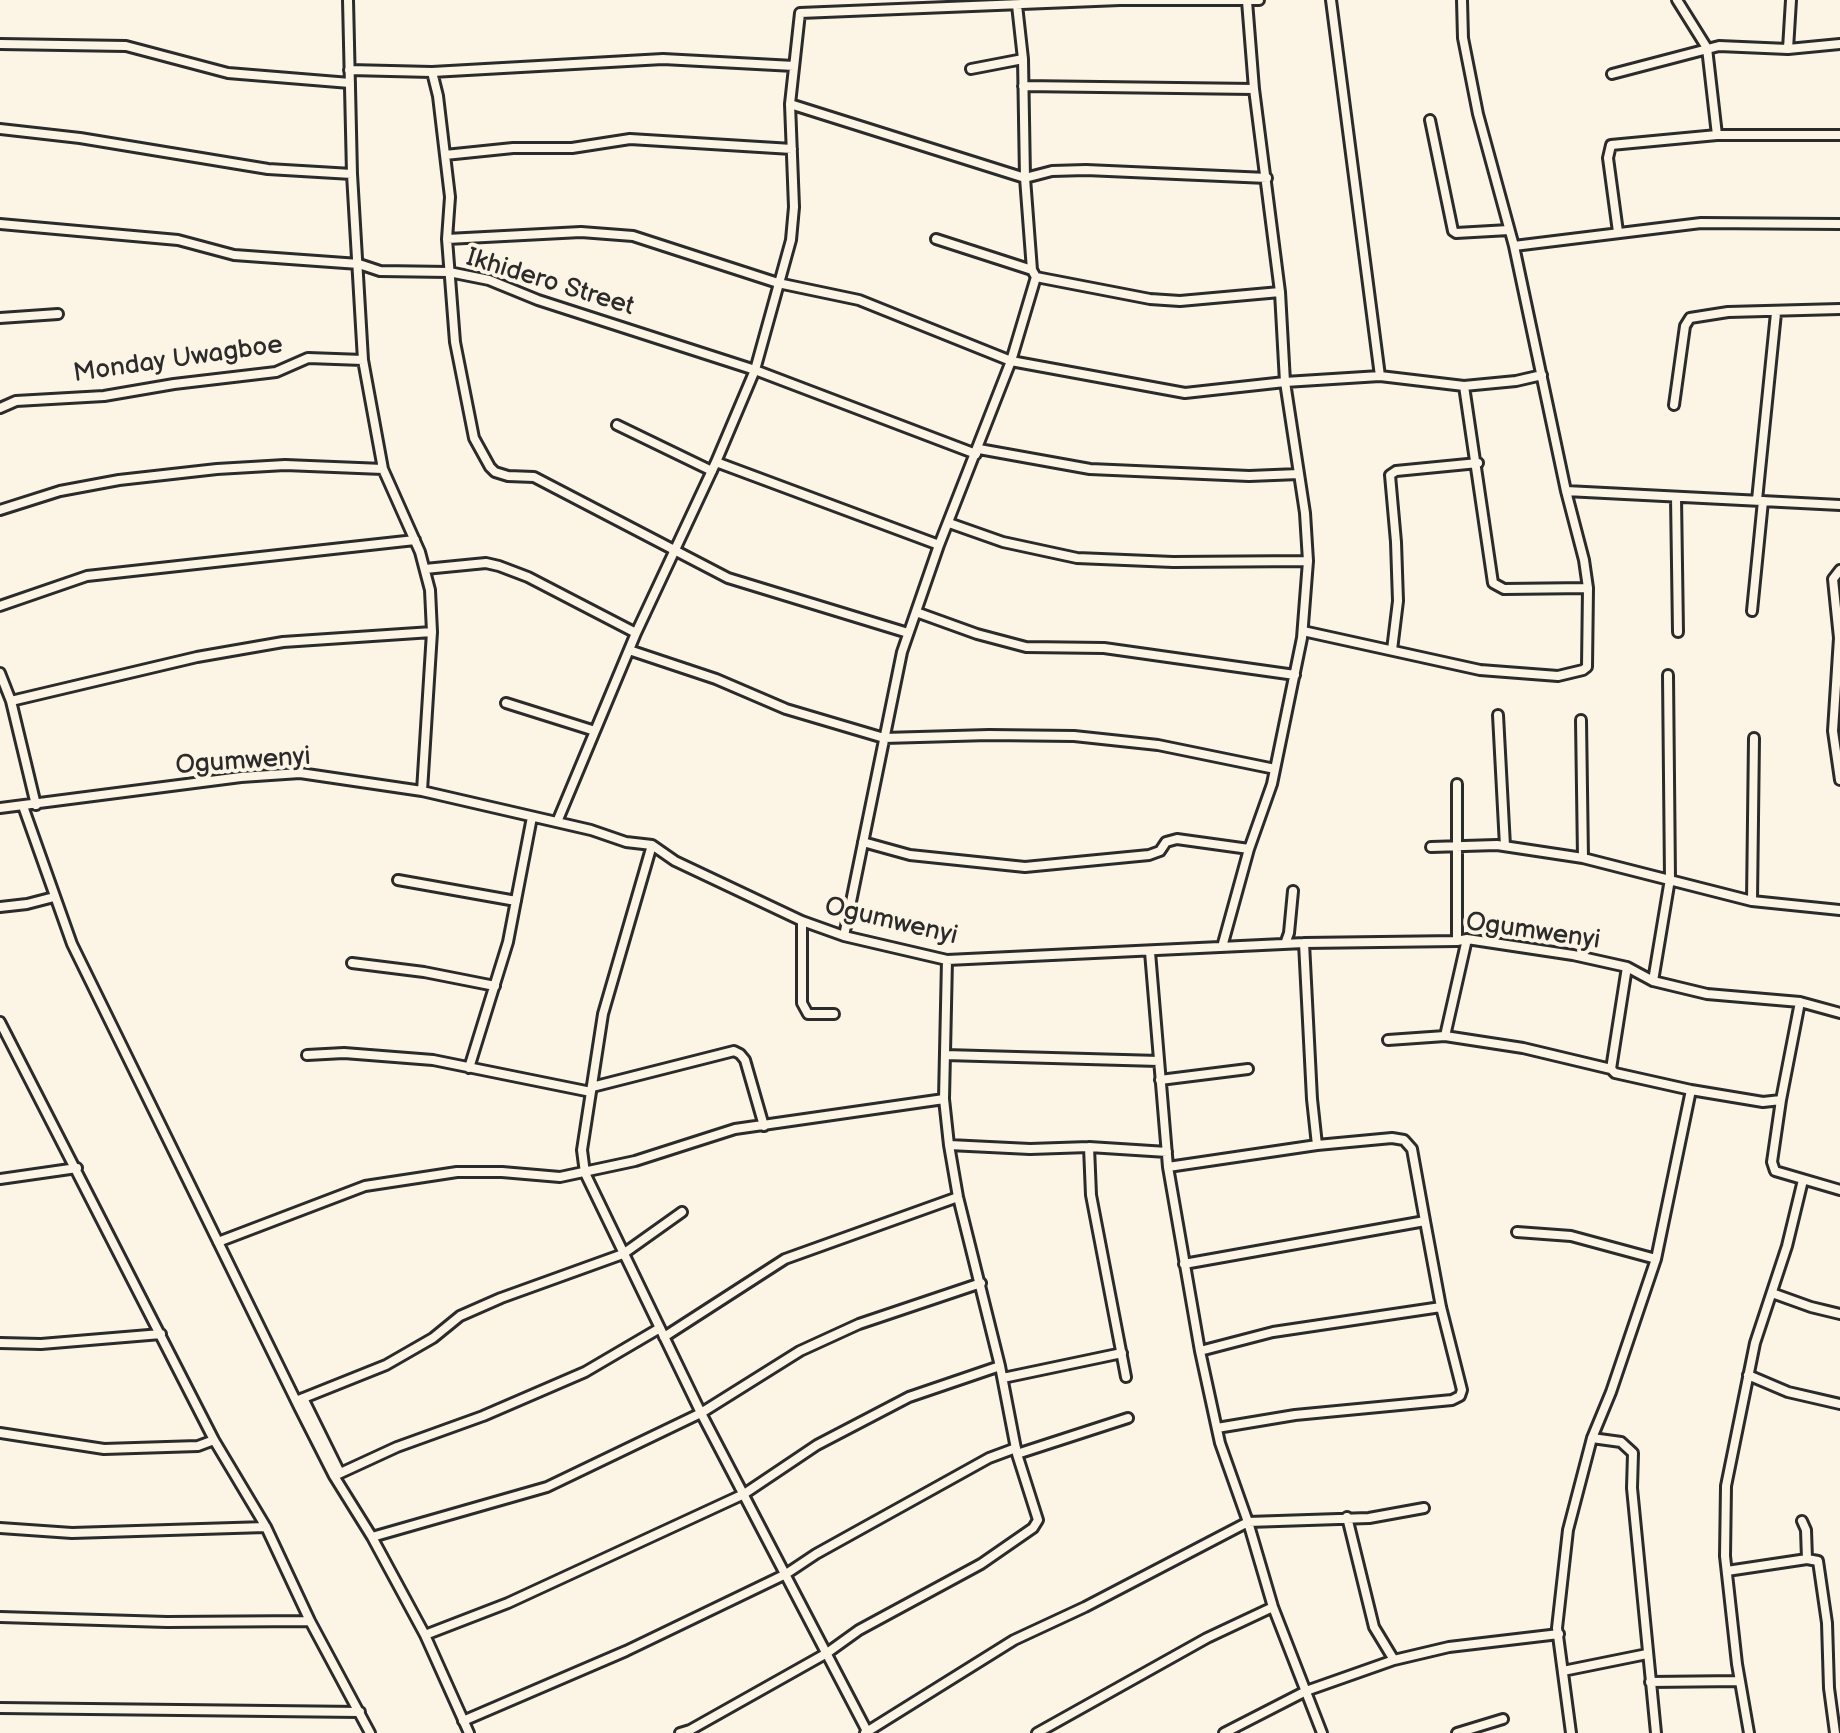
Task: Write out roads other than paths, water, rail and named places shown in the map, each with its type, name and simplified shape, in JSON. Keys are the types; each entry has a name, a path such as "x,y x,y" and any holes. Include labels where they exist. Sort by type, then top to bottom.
{"street":[{"path":"348,0 352,174 363,360 383,469 415,540 430,590 432,632 422,791"},
{"path":"557,822 636,633 714,467 755,370 791,240 794,207 790,104 800,13 798,0"},
{"path":"800,13 880,5 1259,0"},
{"path":"1331,0 1380,376"},
{"path":"1303,631 1480,670 1558,676 1583,670 1589,660 1588,588 1514,246 1478,114 1463,38 1462,0"},
{"path":"1677,0 1707,48 1717,135"},
{"path":"1788,49 1791,0"},
{"path":"1222,947 1275,769 1303,631 1308,561 1285,382 1280,292 1254,89 1247,1"},
{"path":"844,936 908,633 1011,361 1034,274 1025,178 1023,59 1017,5"},
{"path":"0,44 126,46 228,73 350,83"},
{"path":"1612,74 1707,48 1745,46 1788,49 1840,44"},
{"path":"349,70 432,72 663,59 794,66"},
{"path":"971,69 1023,59"},
{"path":"432,72 438,96 450,197 447,239 455,342 474,438 490,467 508,476 534,477 672,552 728,578 908,633"},
{"path":"1023,86 1254,89"},
{"path":"790,104 1025,178 1052,171 1086,170 1267,178"},
{"path":"1430,120 1453,231 1509,230"},
{"path":"0,129 80,138 268,169 352,174"},
{"path":"1618,232 1608,158 1611,145 1717,135 1840,135"},
{"path":"445,155 513,148 572,148 630,139 792,149"},
{"path":"1514,246 1701,223 1840,224"},
{"name":"Ikhidero Street","path":"0,224 178,240 234,255 359,264 380,271 449,272 489,280 538,300 755,370 978,452 1090,469 1249,476 1299,474"},
{"path":"447,239 581,232 633,236 778,283 859,300 1011,361 1185,393 1380,376 1464,386 1542,375"},
{"path":"936,239 1034,274 1150,299 1180,301 1280,292"},
{"path":"1674,405 1685,326 1690,318 1728,312 1840,309"},
{"path":"1752,611 1776,313"},
{"path":"0,318 58,314"},
{"name":"Monday Uwagboe","path":"0,408 16,401 104,396 276,372 308,358 363,360"},
{"path":"1464,386 1478,463 1493,583 1504,589 1588,588"},
{"path":"617,425 714,467 939,545"},
{"path":"1392,650 1398,601 1390,475 1396,471 1478,463"},
{"path":"0,510 89,485 203,470 285,465 383,469"},
{"path":"1566,491 1840,505"},
{"path":"1676,497 1678,632"},
{"path":"949,523 1003,542 1077,558 1173,562 1308,561"},
{"path":"0,606 87,576 415,540"},
{"path":"425,569 486,563 499,566 528,577 636,633"},
{"path":"1840,570 1833,579 1839,638 1833,731 1840,780"},
{"path":"916,612 977,634 1026,647 1104,648 1295,675"},
{"path":"11,701 197,657 283,642 432,632"},
{"path":"629,650 716,679 786,709 884,738 1074,736 1158,745 1275,769"},
{"path":"0,673 11,701 36,805"},
{"path":"1653,981 1670,879 1668,675"},
{"path":"506,703 595,731"},
{"path":"1498,715 1505,846"},
{"path":"1581,720 1583,858"},
{"path":"1752,901 1754,738"},
{"name":"Ogumwenyi","path":"0,808 241,777 300,773 422,791 557,822 626,842 652,845 675,861 802,921 844,936 947,960 1304,943 1462,940 1558,952 1627,967 1653,981 1730,998 1800,1002 1840,1013"},
{"path":"1445,1036 1462,940 1457,784"},
{"path":"23,806 72,944 208,1227 337,1475 425,1635 469,1733"},
{"path":"469,1068 495,986 532,817"},
{"path":"863,842 910,855 1025,867 1149,855 1160,851 1166,842 1177,839 1249,849"},
{"path":"652,845 603,1014 582,1150 585,1173 701,1413 867,1733 1014,1640 1085,1607 1248,1522 1369,1518 1424,1508"},
{"path":"1431,847 1505,846 1583,858 1752,901 1840,910"},
{"path":"398,880 516,901"},
{"path":"1285,944 1293,891"},
{"path":"0,907 54,897"},
{"path":"802,921 802,1003 808,1014 834,1014"},
{"path":"1304,943 1317,1145"},
{"path":"1150,952 1168,1167 1200,1351 1220,1443 1273,1607 1322,1733"},
{"path":"680,1733 981,1564 1033,1528 1038,1520 1016,1451 1003,1378 958,1197 949,1145 944,1099 947,960"},
{"path":"352,963 424,972 495,986"},
{"path":"1611,1069 1627,967"},
{"path":"1800,1002 1772,1162 1775,1171 1840,1190"},
{"path":"0,1022 77,1168 122,1265 161,1334 214,1440 266,1527 310,1621 370,1733"},
{"path":"1388,1040 1445,1036 1523,1048 1691,1090 1763,1102 1781,1100"},
{"path":"307,1055 344,1053 433,1060 592,1090 734,1051 745,1060 764,1126"},
{"path":"945,1055 1159,1061"},
{"path":"1160,1080 1248,1069"},
{"path":"1571,1733 1557,1628 1568,1530 1592,1438 1611,1392 1656,1259 1691,1090"},
{"path":"218,1242 365,1186 457,1172 560,1177 635,1161 712,1135 944,1099"},
{"path":"1168,1167 1317,1145 1392,1138 1404,1140 1412,1149 1441,1307 1462,1390 1460,1396 1452,1400 1295,1415 1217,1428"},
{"path":"949,1145 1030,1149 1089,1147 1167,1152"},
{"path":"1089,1147 1091,1195 1126,1377"},
{"path":"0,1179 77,1168"},
{"path":"1749,1733 1727,1571 1726,1486 1748,1375 1803,1180"},
{"path":"337,1475 397,1447 483,1416 585,1372 662,1332 785,1259 958,1197"},
{"path":"300,1399 386,1365 433,1338 460,1316 623,1254 682,1212"},
{"path":"1184,1264 1425,1221"},
{"path":"1517,1232 1571,1236 1656,1259"},
{"path":"372,1537 547,1487 701,1413 800,1351 859,1324 981,1283"},
{"path":"1772,1293 1840,1314"},
{"path":"1200,1351 1273,1332 1441,1307"},
{"path":"0,1343 41,1344 161,1334"},
{"path":"1003,1378 1122,1353"},
{"path":"425,1635 508,1603 744,1494 817,1445 909,1397 1000,1366"},
{"path":"1748,1375 1788,1392 1840,1404"},
{"path":"463,1721 626,1651 786,1574 816,1554 989,1458 1128,1418"},
{"path":"0,1433 104,1449 198,1446 214,1440"},
{"path":"1592,1438 1621,1442 1633,1453 1632,1488 1656,1733"},
{"path":"1347,1517 1374,1627 1394,1660"},
{"path":"1802,1521 1806,1530 1807,1559"},
{"path":"0,1528 72,1533 266,1527"},
{"path":"1727,1571 1807,1559 1818,1561 1827,1623 1829,1688 1835,1733"},
{"path":"1037,1733 1207,1638 1273,1607"},
{"path":"0,1617 167,1622 310,1621"},
{"path":"1224,1733 1306,1691 1394,1660 1449,1647 1559,1634"},
{"path":"1563,1671 1647,1654"},
{"path":"1650,1682 1740,1681"},
{"path":"0,1708 360,1712"},
{"path":"1457,1733 1503,1719"}]}
